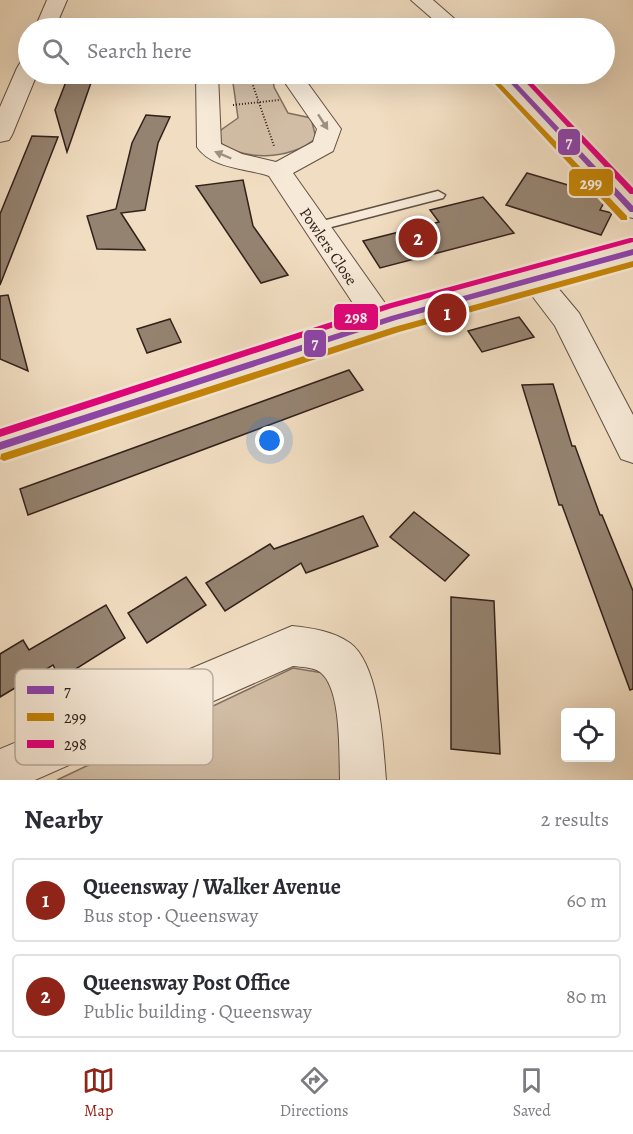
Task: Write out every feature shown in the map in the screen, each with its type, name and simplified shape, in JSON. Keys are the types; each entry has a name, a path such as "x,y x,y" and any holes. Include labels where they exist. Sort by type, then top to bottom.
{"street":[{"path":"49,18 57,0"},
{"path":"421,0 443,18"},
{"path":"0,135 21,84"},
{"path":"207,84 209,147 220,157 289,166 324,146 329,129 297,84"},
{"path":"514,84 633,210"},
{"name":"Powlers Close","path":"289,166 316,227 381,321"},
{"path":"0,446 381,321 532,276 633,252"},
{"path":"532,276 574,331 633,449"},
{"path":"213,680 292,646 318,650 340,662 355,690 363,780"},
{"path":"0,772 16,765"}],"lane":[{"path":"316,227 438,195"}],"path":[{"path":"252,84 273,145 289,166"},
{"path":"208,107 307,97"}],"shaded area":[{"path":"233,84 274,84 288,113 311,118 316,138 294,151 280,154 266,156 238,152 226,147 216,139 221,130 238,118"},
{"path":"293,668 323,673 337,685 342,780 57,780 89,765 213,765 213,706"}],"building":[{"path":"65,84 91,84 67,152 55,110"},
{"path":"146,115 170,117 158,143 145,210 121,213 145,250 97,249 87,216 116,209 132,143"},
{"path":"32,136 58,137 0,285 0,214"},
{"path":"527,173 602,195 606,199 600,210 612,213 601,235 506,205"},
{"path":"243,180 253,226 288,275 261,283 196,186"},
{"path":"483,197 514,233 380,268 363,241 439,222 430,210"},
{"path":"8,295 28,371 0,359 0,296"},
{"path":"519,317 534,337 482,352 468,331"},
{"path":"170,319 181,342 147,353 137,329"},
{"path":"349,370 363,390 28,515 20,489"},
{"path":"553,384 572,446 575,446 600,515 602,515 633,591 633,689 630,690 562,505 559,505 522,385"},
{"path":"414,512 469,555 445,581 390,537"},
{"path":"363,516 378,546 306,573 301,563 225,611 206,583 270,544 274,549"},
{"path":"186,577 206,605 147,643 128,613"},
{"path":"451,597 494,601 500,754 451,749"},
{"path":"106,605 125,638 76,669 55,669 53,665 46,669 15,669 15,688 0,697 0,654 23,640 29,650"}],"transit line":[{"name":"299","path":"498,84 624,218"},
{"name":"7","path":"514,84 633,210"},
{"name":"298","path":"530,84 633,192"},
{"name":"298","path":"0,433 390,306 630,240"},
{"name":"7","path":"0,446 394,318 633,252"},
{"name":"299","path":"4,457 397,329 633,264"}],"place":[{"name":"Queensway Post Office","path":"418,238"},
{"name":"Queensway / Walker Avenue","path":"447,313"}]}
